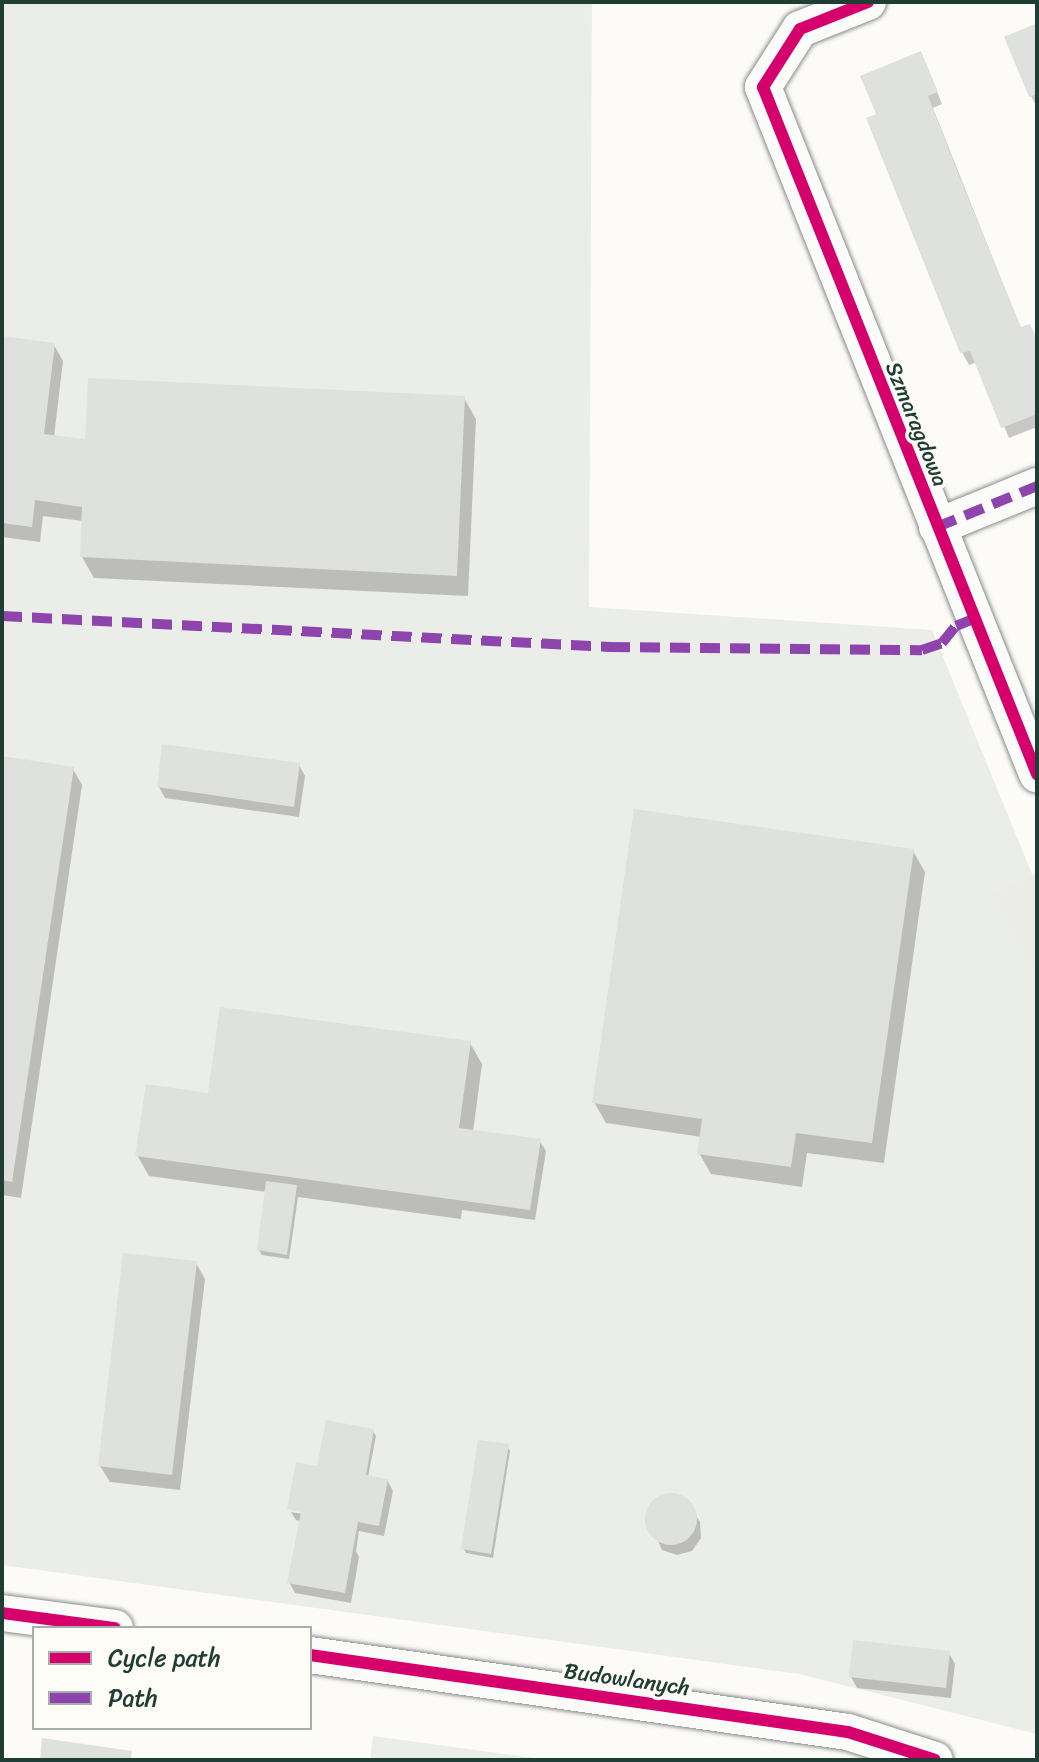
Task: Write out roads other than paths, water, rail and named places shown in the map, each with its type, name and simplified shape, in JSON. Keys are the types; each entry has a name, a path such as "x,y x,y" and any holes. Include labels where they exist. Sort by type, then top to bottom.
{"street":[{"name":"Szmaragdowa","path":"868,2 800,29 763,87 1037,774"},
{"path":"937,527 1037,486"},
{"path":"2,1613 100,1626"},
{"name":"Budowlanych","path":"312,1655 848,1732 935,1760"}]}
